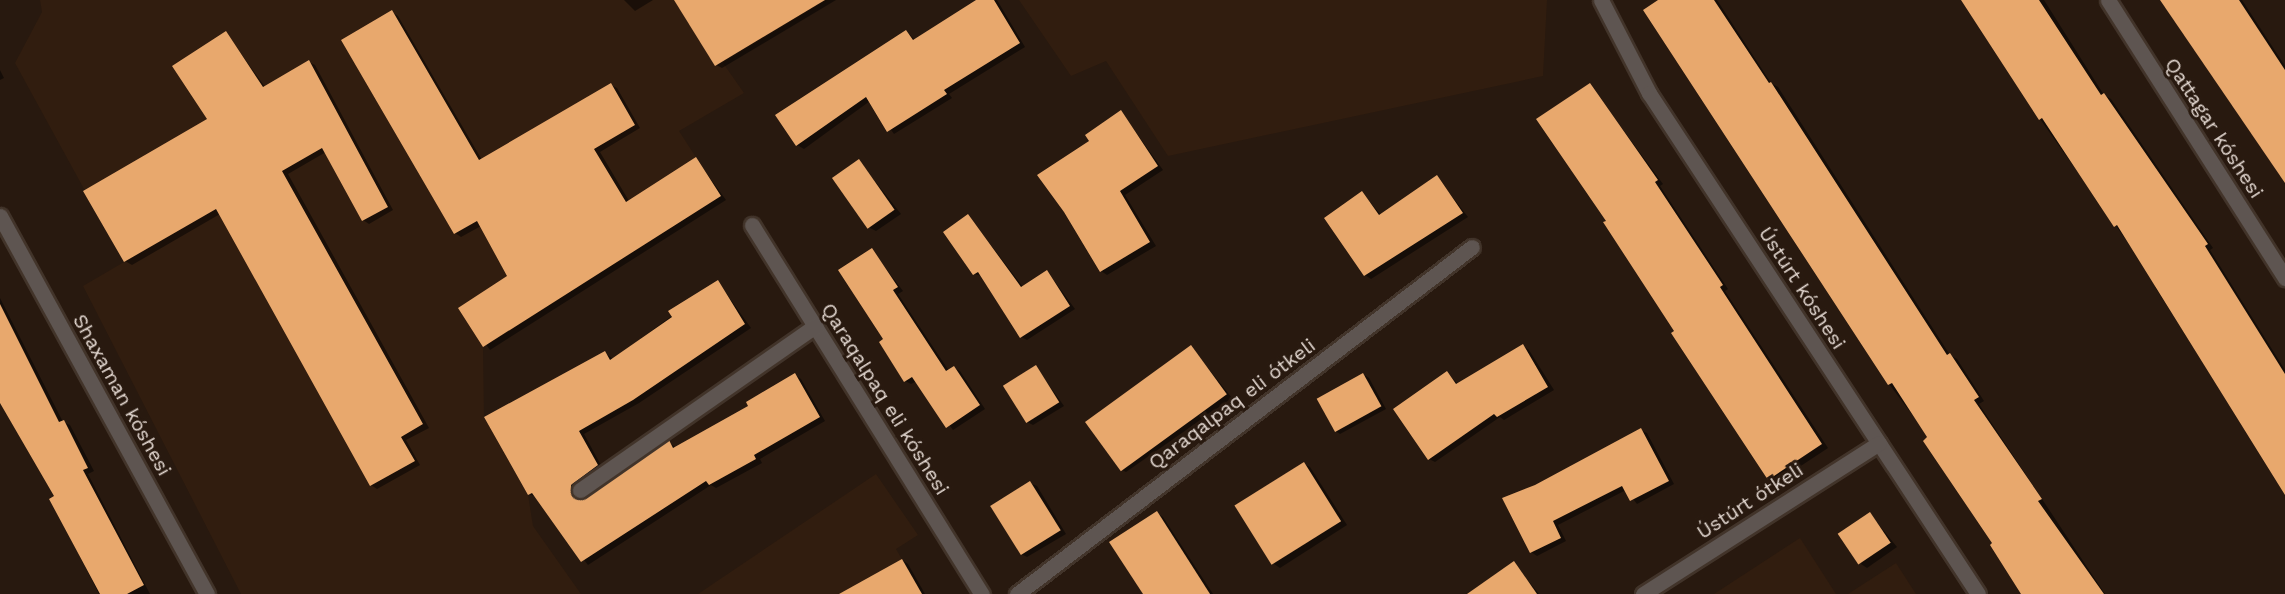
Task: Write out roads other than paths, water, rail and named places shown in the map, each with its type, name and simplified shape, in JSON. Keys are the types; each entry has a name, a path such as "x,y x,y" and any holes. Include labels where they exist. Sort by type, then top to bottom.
{"street":[{"name":"Ústúrt kóshesi","path":"1602,0 1649,93 1978,594"},
{"name":"Qattagar kóshesi","path":"2108,0 2285,278"},
{"name":"Shaxaman kóshesi","path":"0,216 207,594"},
{"name":"Qaraqalpaq eli kóshesi","path":"752,225 982,594"},
{"name":"Qaraqalpaq eli ótkeli","path":"1017,594 1472,247"},
{"path":"580,490 815,326"},
{"name":"Ústúrt ótkeli","path":"1643,594 1878,443"}]}
